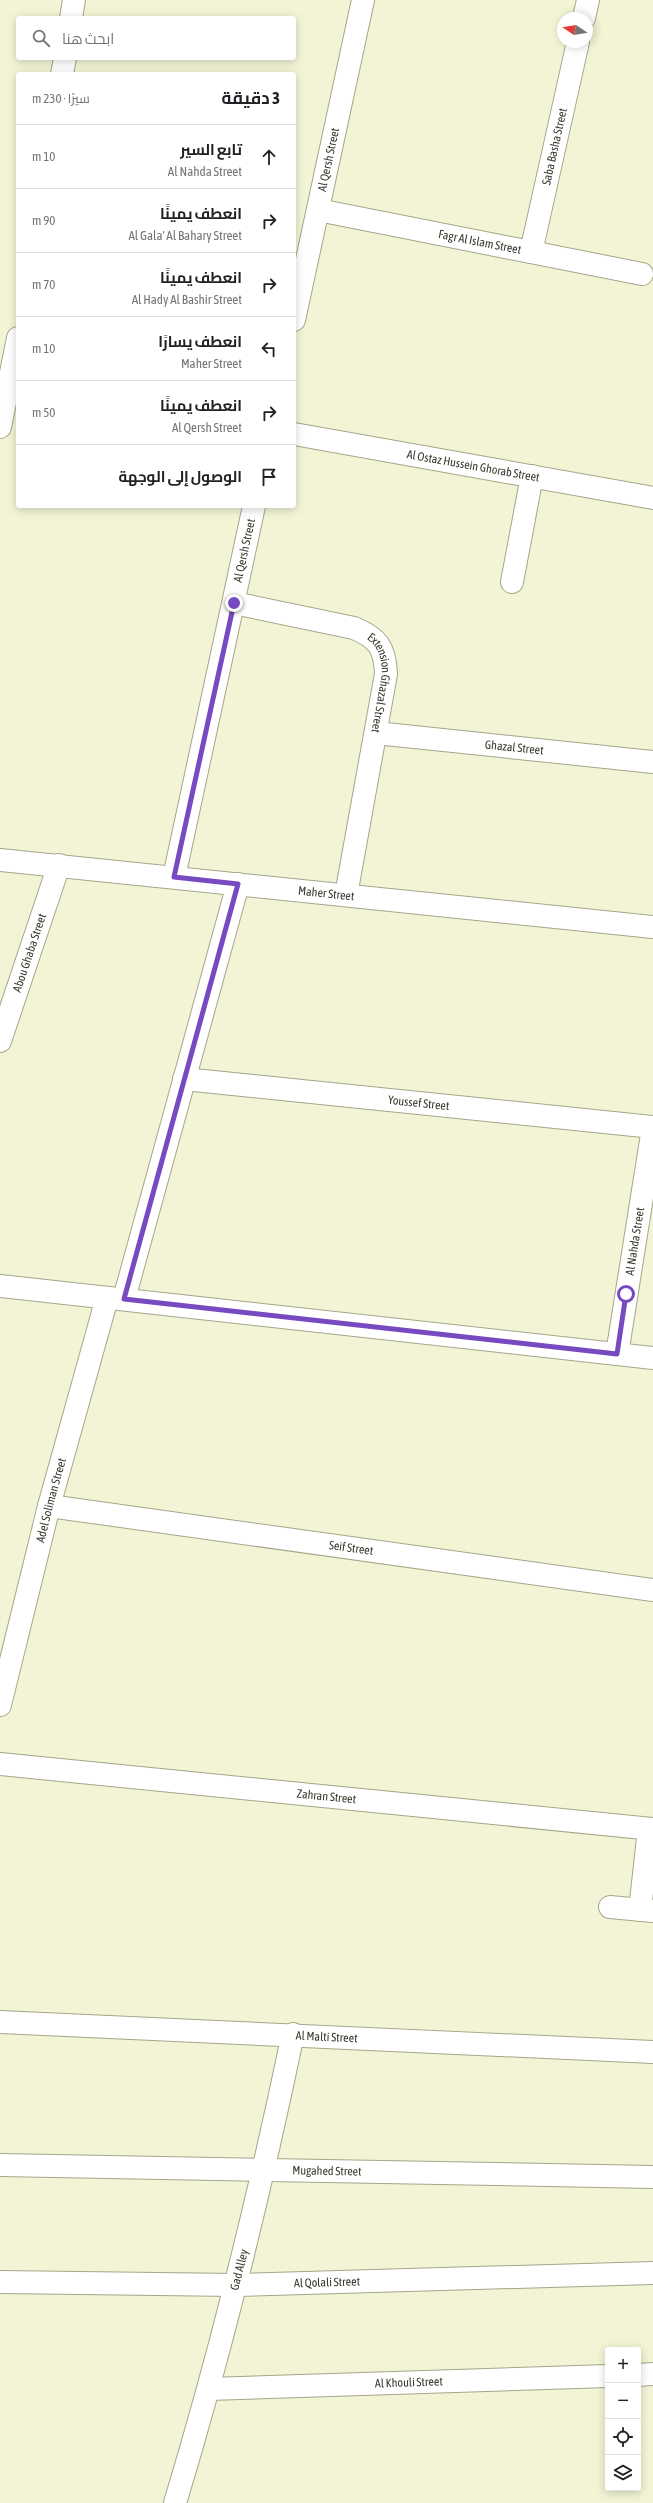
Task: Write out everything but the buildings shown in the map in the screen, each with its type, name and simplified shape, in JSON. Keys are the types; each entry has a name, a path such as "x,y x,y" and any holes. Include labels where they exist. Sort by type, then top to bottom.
{"street":[{"path":"71,16 74,0"},
{"name":"Al Qersh Street","path":"296,311 363,0"},
{"path":"585,12 588,0"},
{"name":"Saba Basha Street","path":"531,252 577,48"},
{"path":"62,72 65,60"},
{"name":"Fagr Al Islam Street","path":"318,210 642,274"},
{"path":"0,427 16,348"},
{"name":"Al Ostaz Hussein Ghorab Street","path":"296,434 653,498"},
{"path":"512,582 532,476"},
{"name":"Al Qersh Street","path":"174,877 254,508"},
{"name":"Extension Ghazal Street","path":"234,603 354,628 368,634 379,645 386,659 386,674 346,895"},
{"name":"Ghazal Street","path":"376,733 653,762"},
{"name":"Maher Street","path":"0,860 653,927"},
{"name":"Abou Ghaba Street","path":"0,1041 59,865"},
{"name":"Adel Soliman Street","path":"0,1705 49,1506 184,1079 238,884"},
{"name":"Youssef Street","path":"184,1079 653,1128"},
{"name":"Al Nahda Street","path":"617,1354 653,1128"},
{"path":"0,1286 653,1358"},
{"name":"Seif Street","path":"49,1506 653,1590"},
{"name":"Zahran Street","path":"0,1764 651,1829"},
{"path":"610,1907 647,1910 651,1829"},
{"name":"Al Malti Street","path":"0,2022 293,2034 653,2052"},
{"name":"Gad Alley","path":"175,2503 209,2389 265,2170 293,2034"},
{"name":"Mugahed Street","path":"0,2165 653,2177"},
{"name":"Al Qolali Street","path":"0,2282 236,2285 653,2273"},
{"path":"641,2375 653,2374"},
{"name":"Al Khouli Street","path":"209,2389 605,2376"}],"route":[{"path":"234,603 174,877 238,884 124,1299 617,1354 626,1294"}]}
